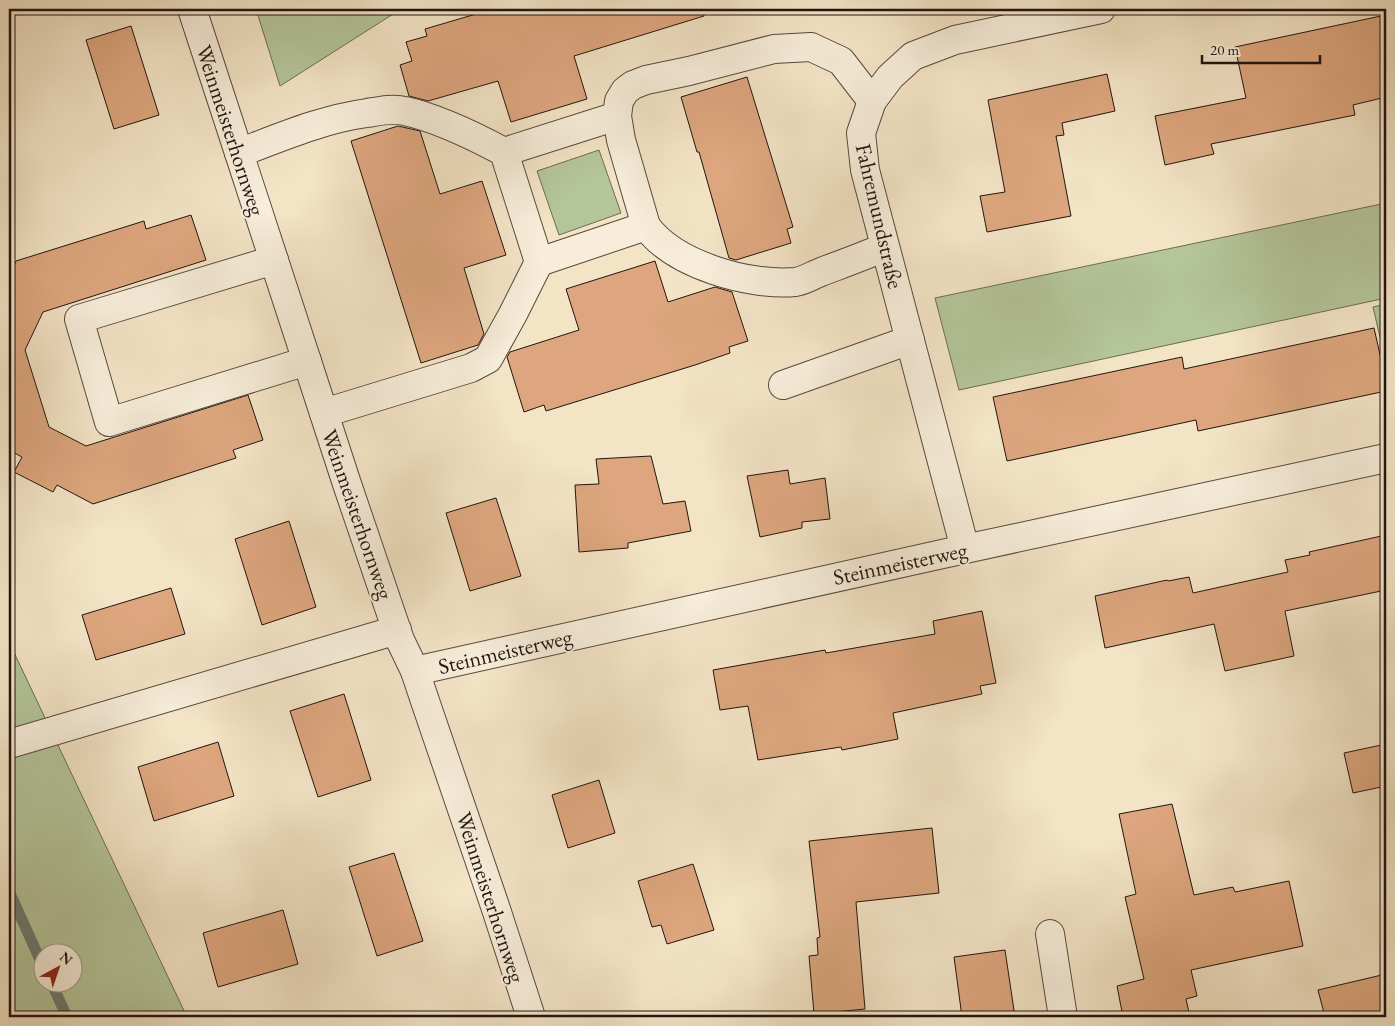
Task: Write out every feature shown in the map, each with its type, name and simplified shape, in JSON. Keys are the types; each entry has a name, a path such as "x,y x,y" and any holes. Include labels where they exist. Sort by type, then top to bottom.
{"street":[{"name":"Weinmeisterhornweg","path":"192,9 324,413 397,630 415,671 531,1017"},
{"name":"Fahremundstraße","path":"965,549 865,170 861,133 872,101 890,77 914,56 955,40 1101,9"},
{"path":"872,101 841,61 812,47 774,50 633,84 619,101 616,116 646,226 652,235 669,250 712,270 749,280 797,282 885,248"},
{"path":"239,152 327,121 381,110 404,111 430,119 504,152 616,116"},
{"path":"324,413 471,368 488,359 539,262 504,152"},
{"path":"539,262 646,226"},
{"path":"274,260 79,318 109,422 307,361"},
{"path":"783,385 910,340"},
{"name":"Steinmeisterweg","path":"415,671 1386,458"},
{"path":"9,744 397,630"},
{"path":"1050,934 1063,1017"}],"green space":[{"path":"256,9 401,9 280,86"},
{"path":"599,150 621,213 559,235 537,171"},
{"path":"1386,203 1386,298 959,390 935,298"},
{"path":"1386,304 1386,363 1373,307"},
{"path":"9,642 187,1017 9,1017"}],"building":[{"path":"493,9 703,9 704,16 574,56 587,99 511,122 498,81 428,101 409,96 400,65 412,61 406,42 427,36 425,29"},
{"path":"1381,16 1386,44 1386,97 1353,105 1355,115 1211,144 1214,154 1165,165 1155,116 1246,98 1235,47"},
{"path":"131,26 159,115 114,129 86,40"},
{"path":"1107,74 1115,111 1062,123 1064,135 1056,136 1071,216 987,232 980,196 1005,192 988,100"},
{"path":"747,77 793,227 787,229 791,243 736,260 729,258 699,152 697,152 681,97"},
{"path":"398,126 420,131 440,194 482,181 506,255 464,268 484,334 478,345 421,363 351,141"},
{"path":"191,215 206,260 43,312 25,350 49,427 86,446 248,395 263,440 233,450 236,458 93,504 57,485 53,492 14,472 22,457 9,450 9,276 16,261 144,221 146,229"},
{"path":"655,261 668,302 715,287 732,292 748,341 729,347 730,353 695,365 546,411 544,405 524,412 507,357 510,352 579,330 566,289"},
{"path":"1374,328 1386,381 1386,391 1198,431 1196,420 1007,461 993,397 1182,357 1184,369"},
{"path":"651,456 663,504 685,501 691,531 628,543 628,548 579,552 575,485 599,484 596,459"},
{"path":"788,470 790,484 825,478 830,519 802,522 802,528 760,537 747,476"},
{"path":"496,498 521,576 470,591 446,513"},
{"path":"289,521 316,607 262,625 235,539"},
{"path":"1386,535 1386,590 1285,611 1294,656 1225,671 1214,624 1105,648 1095,596 1189,577 1193,593 1288,572 1285,560 1310,555 1309,552"},
{"path":"171,588 185,634 96,660 82,615"},
{"path":"982,611 996,683 980,686 982,694 893,713 898,739 842,750 841,747 758,760 748,706 720,710 713,670 825,650 826,653 935,634 933,621"},
{"path":"344,694 371,780 318,797 290,711"},
{"path":"218,742 234,796 154,821 138,767"},
{"path":"1386,744 1386,786 1353,793 1344,753"},
{"path":"599,780 615,833 568,848 552,795"},
{"path":"1172,804 1194,895 1233,887 1235,892 1289,881 1303,946 1191,970 1197,996 1186,999 1190,1017 1123,1017 1117,986 1144,979 1125,897 1136,894 1119,814"},
{"path":"932,828 939,893 856,902 865,1009 814,1014 809,956 818,955 817,938 820,937 809,841"},
{"path":"394,853 423,941 377,956 349,867"},
{"path":"693,864 714,930 667,944 661,925 652,927 638,881"},
{"path":"283,910 298,964 218,987 203,933"},
{"path":"1005,950 1015,1017 962,1017 954,957"},
{"path":"1386,974 1386,1017 1325,1017 1318,990"}],"waterway":[{"path":"9,891 33,944"},
{"path":"57,994 67,1017"}]}
